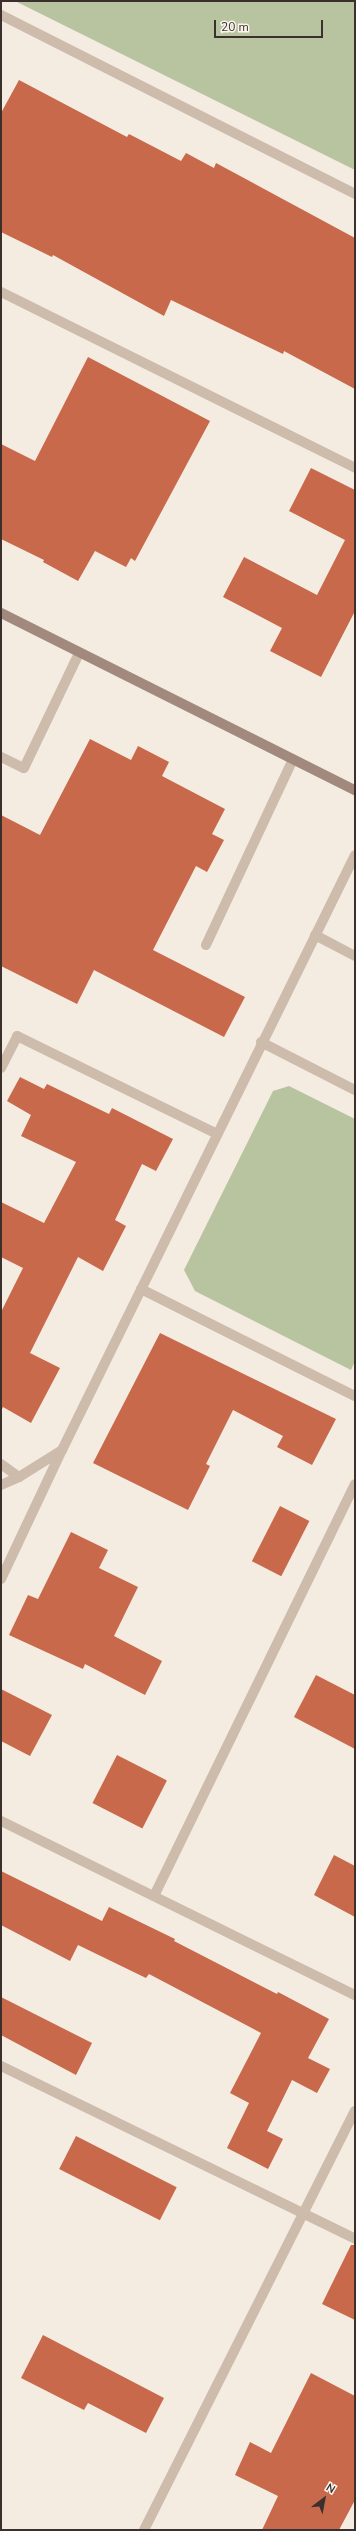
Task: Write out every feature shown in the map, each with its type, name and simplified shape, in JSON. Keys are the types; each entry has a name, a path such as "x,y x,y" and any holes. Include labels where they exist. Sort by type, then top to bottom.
{"street":[{"path":"1,15 355,194"},
{"path":"1,292 355,468"},
{"path":"1,613 355,790"},
{"path":"1,757 24,768 79,652"},
{"path":"206,945 294,759"},
{"path":"1,1579 62,1450 261,1042 355,855"},
{"path":"315,935 355,956"},
{"path":"1,1068 17,1036 217,1134"},
{"path":"261,1042 355,1090"},
{"path":"141,1289 355,1396"},
{"path":"1,1484 19,1477 62,1450"},
{"path":"1,1464 19,1477"},
{"path":"154,1896 355,1484"},
{"path":"1,1821 355,1995"},
{"path":"1,2066 355,2239"},
{"path":"144,2530 355,2111"}],"green space":[{"path":"15,1 355,1 355,170"},
{"path":"289,1086 355,1119 355,1361 351,1370 195,1291 184,1270 273,1091"}],"building":[{"path":"19,80 127,137 129,134 181,161 186,153 214,168 216,163 355,238 355,389 284,351 283,354 171,300 164,316 53,255 52,257 1,232 1,113"},
{"path":"88,357 210,421 135,561 131,558 126,567 95,551 78,581 43,562 44,560 1,539 1,444 35,461"},
{"path":"311,468 355,490 355,611 321,677 270,651 282,628 223,597 244,557 317,595 345,540 289,511"},
{"path":"90,739 131,760 138,746 169,762 162,776 225,809 212,834 224,840 207,872 196,866 153,950 245,997 224,1037 94,970 77,1004 1,966 1,815 40,835"},
{"path":"20,1077 44,1089 47,1084 109,1114 112,1108 173,1139 156,1171 142,1164 115,1220 126,1226 103,1271 78,1257 30,1353 60,1368 31,1423 3,1407 1,1411 1,1312 23,1268 1,1257 1,1202 44,1223 76,1162 21,1136 31,1115 7,1101"},
{"path":"160,1333 336,1419 312,1465 277,1447 283,1436 233,1410 206,1464 210,1466 188,1510 93,1463"},
{"path":"280,1506 309,1521 281,1576 252,1561"},
{"path":"71,1532 108,1550 99,1568 138,1587 114,1636 162,1661 145,1695 85,1664 83,1669 9,1635 28,1595 38,1599"},
{"path":"316,1675 355,1695 355,1749 294,1717"},
{"path":"1,1689 52,1715 30,1756 1,1741"},
{"path":"117,1755 167,1780 142,1829 92,1803"},
{"path":"334,1855 355,1866 355,1917 314,1895"},
{"path":"1,1871 102,1921 109,1907 175,1939 174,1941 329,2019 308,2058 330,2069 317,2093 292,2080 267,2131 283,2139 268,2169 227,2148 249,2103 230,2093 261,2033 149,1974 146,1978 78,1945 70,1961 1,1925"},
{"path":"1,1997 92,2043 76,2075 1,2035"},
{"path":"76,2136 177,2187 160,2220 59,2169"},
{"path":"351,2245 355,2245 355,2320 322,2304"},
{"path":"43,2335 164,2398 146,2433 88,2403 84,2410 21,2378"},
{"path":"311,2373 355,2396 355,2500 339,2530 262,2530 278,2496 235,2475 250,2442 271,2453"}]}
